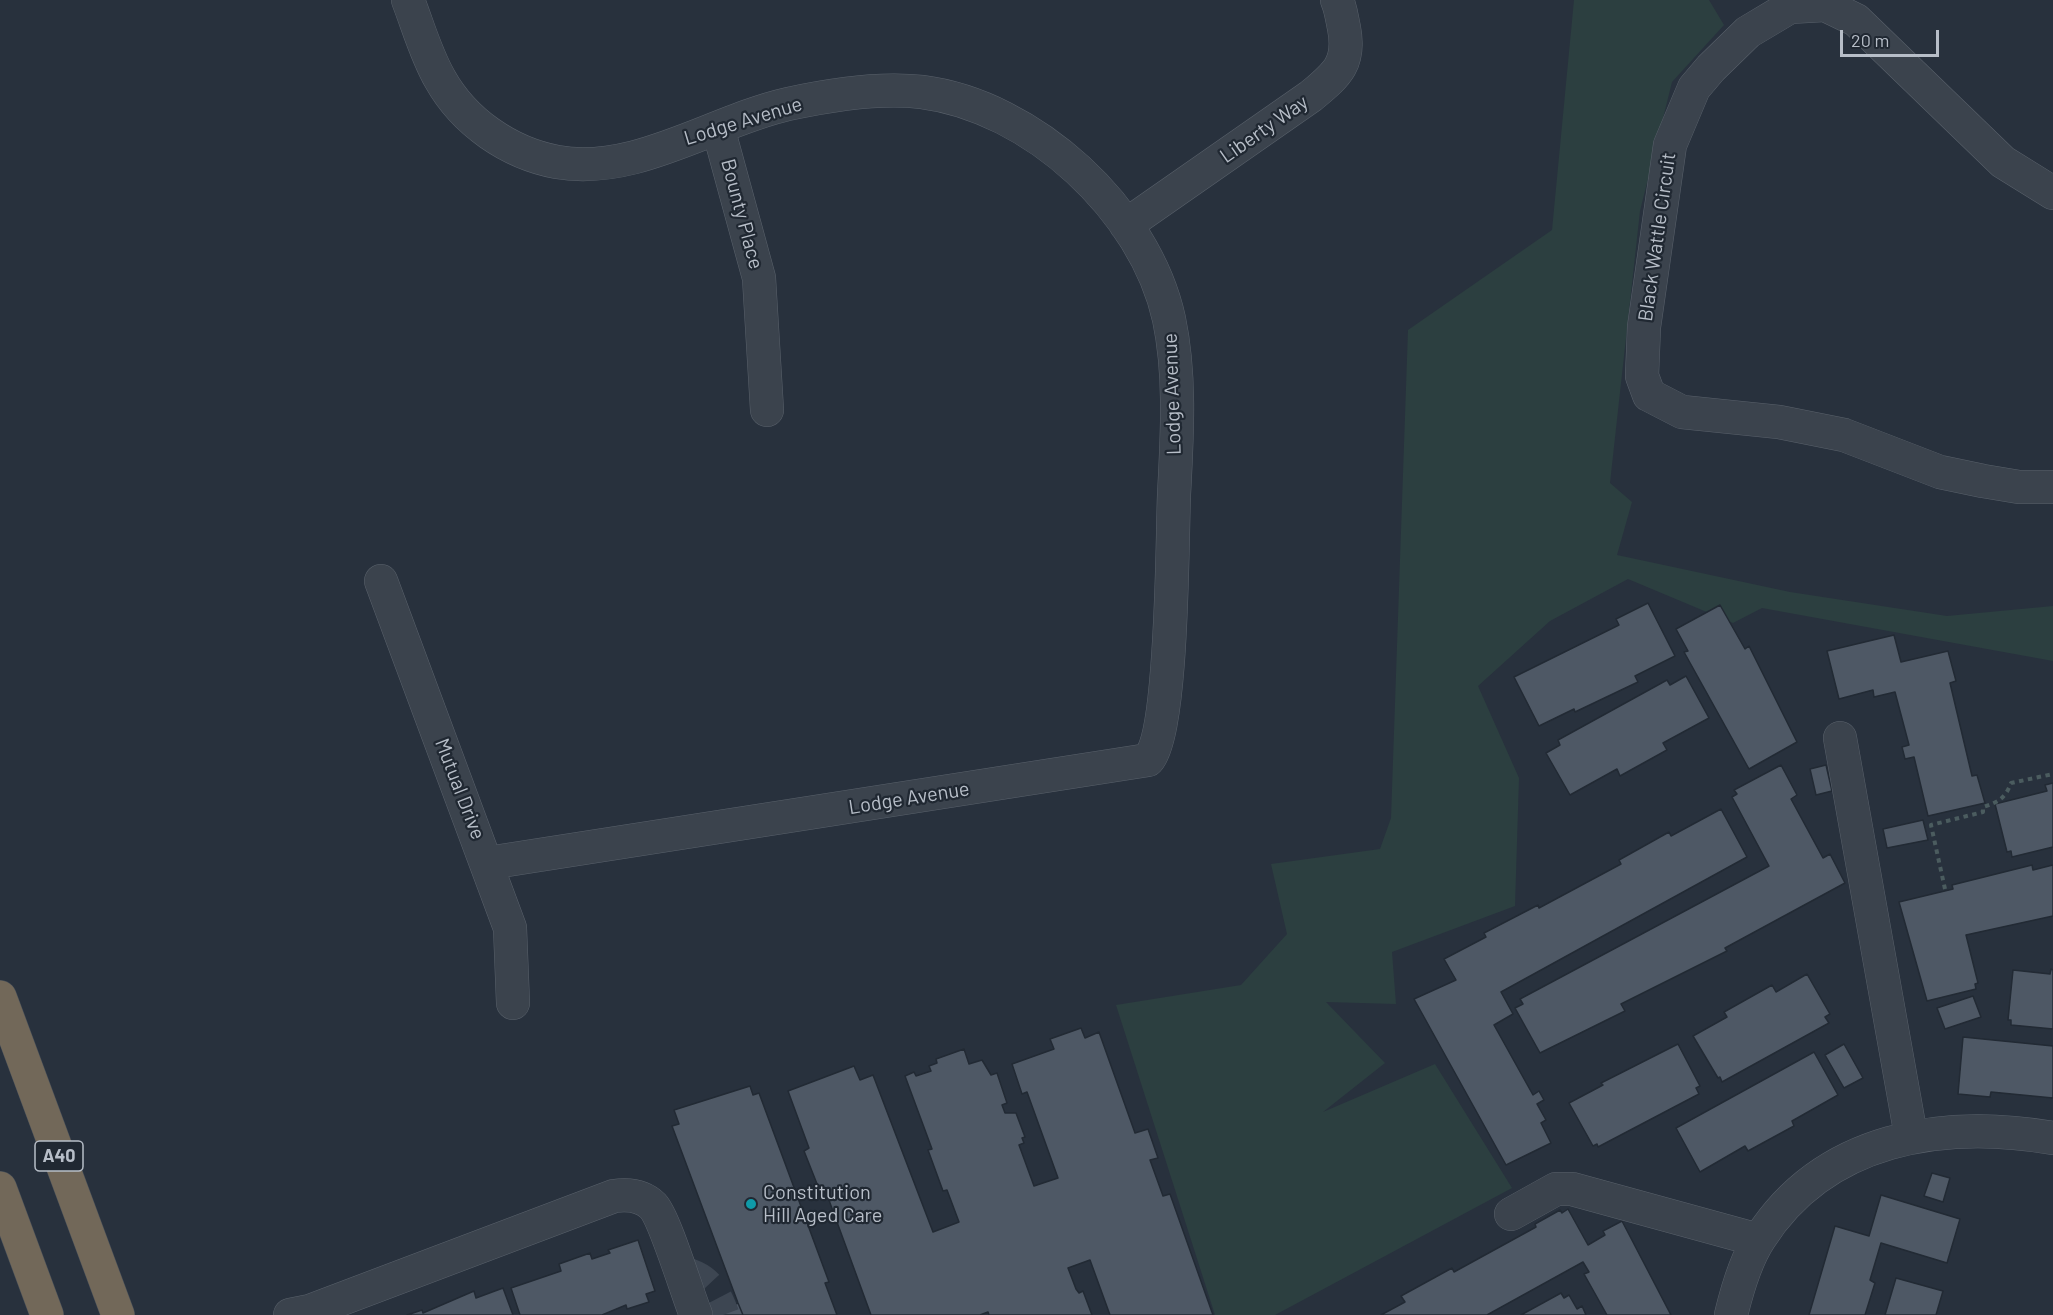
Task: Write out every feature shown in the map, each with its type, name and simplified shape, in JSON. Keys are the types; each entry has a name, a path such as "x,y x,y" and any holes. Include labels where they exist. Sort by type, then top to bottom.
{"highway":[{"name":"A40","path":"0,997 118,1315"},
{"path":"0,1188 46,1315"}],"street":[{"name":"Lodge Avenue","path":"408,0 439,78 461,110 489,134 525,152 558,162 599,164 635,158 786,105 837,96 920,92 948,98 1012,122 1040,138 1070,161 1096,186 1142,250 1168,315 1176,389 1172,595 1161,720 1155,752 1148,760 488,862"},
{"name":"Liberty Way","path":"1126,225 1311,96 1330,80 1341,68 1346,55 1345,34 1337,0"},
{"name":"Black Wattle Circuit","path":"2053,193 2003,162 1856,20 1825,5 1790,7 1748,32 1711,68 1694,88 1670,145 1644,327 1642,376 1649,395 1682,412 1709,413 1814,427 1844,435 1940,471 2019,487 2053,487"},
{"name":"Bounty Place","path":"718,128 759,279 767,410"},
{"name":"Mutual Drive","path":"381,581 488,862 510,928 513,1003"},
{"path":"1840,738 1911,1136"},
{"path":"1731,1315 1758,1240 1804,1187 1822,1174 1881,1144 1911,1136 1973,1132 2053,1138"},
{"path":"1511,1214 1556,1189 1572,1189 1758,1240"},
{"path":"290,1315 310,1311 614,1196 624,1195 634,1195 653,1207 662,1222 696,1315"}],"path":[{"path":"1945,889 1931,825 1983,812 1983,807 1997,803 2006,796 2011,783 2053,774"}],"shaded area":[{"path":"1574,0 1709,0 1724,25 1672,82 1640,211 1610,483 1632,502 1617,555 1790,592 1947,616 2053,606 2053,661 1762,608 1733,623 1628,579 1550,621 1478,686 1519,778 1515,906 1392,952 1396,1004 1326,1002 1385,1063 1323,1112 1435,1064 1512,1188 1275,1315 1215,1315 1116,1005 1241,985 1287,934 1271,864 1380,849 1391,818 1408,330 1552,230"}],"building":[{"path":"1648,603 1675,656 1635,676 1638,682 1575,712 1574,709 1539,726 1514,677 1619,625 1616,619"},
{"path":"1720,605 1745,649 1749,646 1797,742 1749,769 1684,652 1688,651 1676,629"},
{"path":"1894,635 1901,662 1948,651 1956,681 1950,683 1972,776 1977,775 1985,803 1928,816 1914,757 1905,759 1902,747 1909,745 1895,692 1874,697 1873,690 1839,699 1827,651"},
{"path":"1686,676 1709,718 1663,743 1667,750 1620,776 1617,769 1570,795 1546,753 1560,745 1558,740 1667,680 1670,685"},
{"path":"1781,765 1797,795 1791,799 1823,858 1830,854 1845,883 1725,948 1727,951 1621,1004 1625,1011 1540,1053 1515,1008 1523,1004 1520,999 1769,866 1732,797 1737,794 1734,790"},
{"path":"1826,765 1832,791 1816,795 1810,769"},
{"path":"2053,783 2053,847 2012,857 2011,851 2007,852 1995,804 2047,791 2045,785"},
{"path":"1721,809 1747,857 1501,992 1513,1014 1494,1025 1533,1095 1539,1091 1544,1100 1537,1104 1546,1120 1541,1123 1551,1143 1506,1165 1414,999 1456,980 1444,959 1486,937 1484,933 1538,905 1539,908 1621,864 1619,860 1669,832 1671,836"},
{"path":"1923,820 1928,840 1887,848 1883,829"},
{"path":"2032,865 2033,870 2053,865 2053,916 1966,935 1978,983 1975,984 1976,989 1927,1001 1899,902 1953,889 1952,885"},
{"path":"2051,969 2053,970 2053,1029 2011,1025 2011,1020 2008,1020 2013,970 2050,974"},
{"path":"1807,974 1830,1014 1825,1017 1829,1023 1722,1082 1693,1036 1727,1017 1724,1012 1772,985 1776,992"},
{"path":"1973,996 1981,1017 1945,1029 1937,1008"},
{"path":"1081,1028 1085,1038 1099,1032 1135,1133 1148,1129 1158,1158 1150,1160 1163,1196 1170,1194 1213,1315 1110,1315 1090,1260 1068,1268 1076,1289 1079,1293 1083,1291 1092,1315 989,1315 988,1312 980,1315 871,1315 826,1192 821,1194 804,1151 809,1148 788,1091 854,1066 860,1080 873,1075 933,1232 959,1222 947,1190 943,1191 928,1150 932,1149 905,1076 914,1072 916,1076 931,1071 929,1066 937,1063 936,1059 964,1049 969,1064 982,1060 991,1075 997,1073 1007,1103 1002,1105 1005,1113 1016,1113 1025,1137 1022,1138 1024,1143 1019,1145 1034,1186 1058,1178 1027,1092 1022,1094 1012,1064 1054,1049 1050,1039"},
{"path":"1963,1037 2053,1046 2053,1098 1991,1092 1990,1097 1958,1094"},
{"path":"1678,1044 1700,1086 1696,1088 1699,1094 1598,1147 1597,1144 1593,1146 1569,1103 1603,1085 1601,1083"},
{"path":"1844,1044 1863,1078 1844,1088 1825,1055"},
{"path":"1814,1052 1838,1095 1792,1121 1794,1126 1748,1151 1745,1146 1700,1172 1676,1128"},
{"name":"Constitution Hill Aged Care","path":"750,1086 753,1095 759,1093 829,1282 825,1283 837,1315 743,1315 738,1303 672,1126 679,1124 674,1110"},
{"path":"1932,1173 1950,1178 1943,1202 1924,1196"},
{"path":"1881,1195 1960,1219 1947,1263 1881,1243 1870,1280 1875,1283 1865,1315 1809,1315 1835,1226 1869,1236"},
{"path":"1568,1209 1588,1245 1605,1235 1603,1231 1622,1221 1671,1315 1607,1315 1584,1274 1589,1272 1583,1262 1487,1315 1381,1315 1405,1302 1401,1296 1452,1268 1454,1272 1536,1227 1535,1224 1560,1210 1562,1213"},
{"path":"638,1240 655,1291 646,1294 649,1302 627,1309 626,1305 602,1315 520,1315 511,1288 561,1271 559,1264 590,1253 592,1259 610,1253 608,1250"},
{"path":"1896,1278 1943,1291 1936,1315 1885,1315"},
{"path":"503,1288 513,1315 407,1315 422,1310 423,1313 474,1291 476,1298"},
{"path":"1561,1293 1564,1298 1569,1295 1577,1309 1582,1306 1586,1315 1521,1315"},
{"path":"738,1303 743,1315 708,1315"}],"tunnel":[{"path":"678,1272 702,1281 712,1292 723,1315"}],"place":[{"name":"Constitution Hill Aged Care","path":"751,1204"}]}
